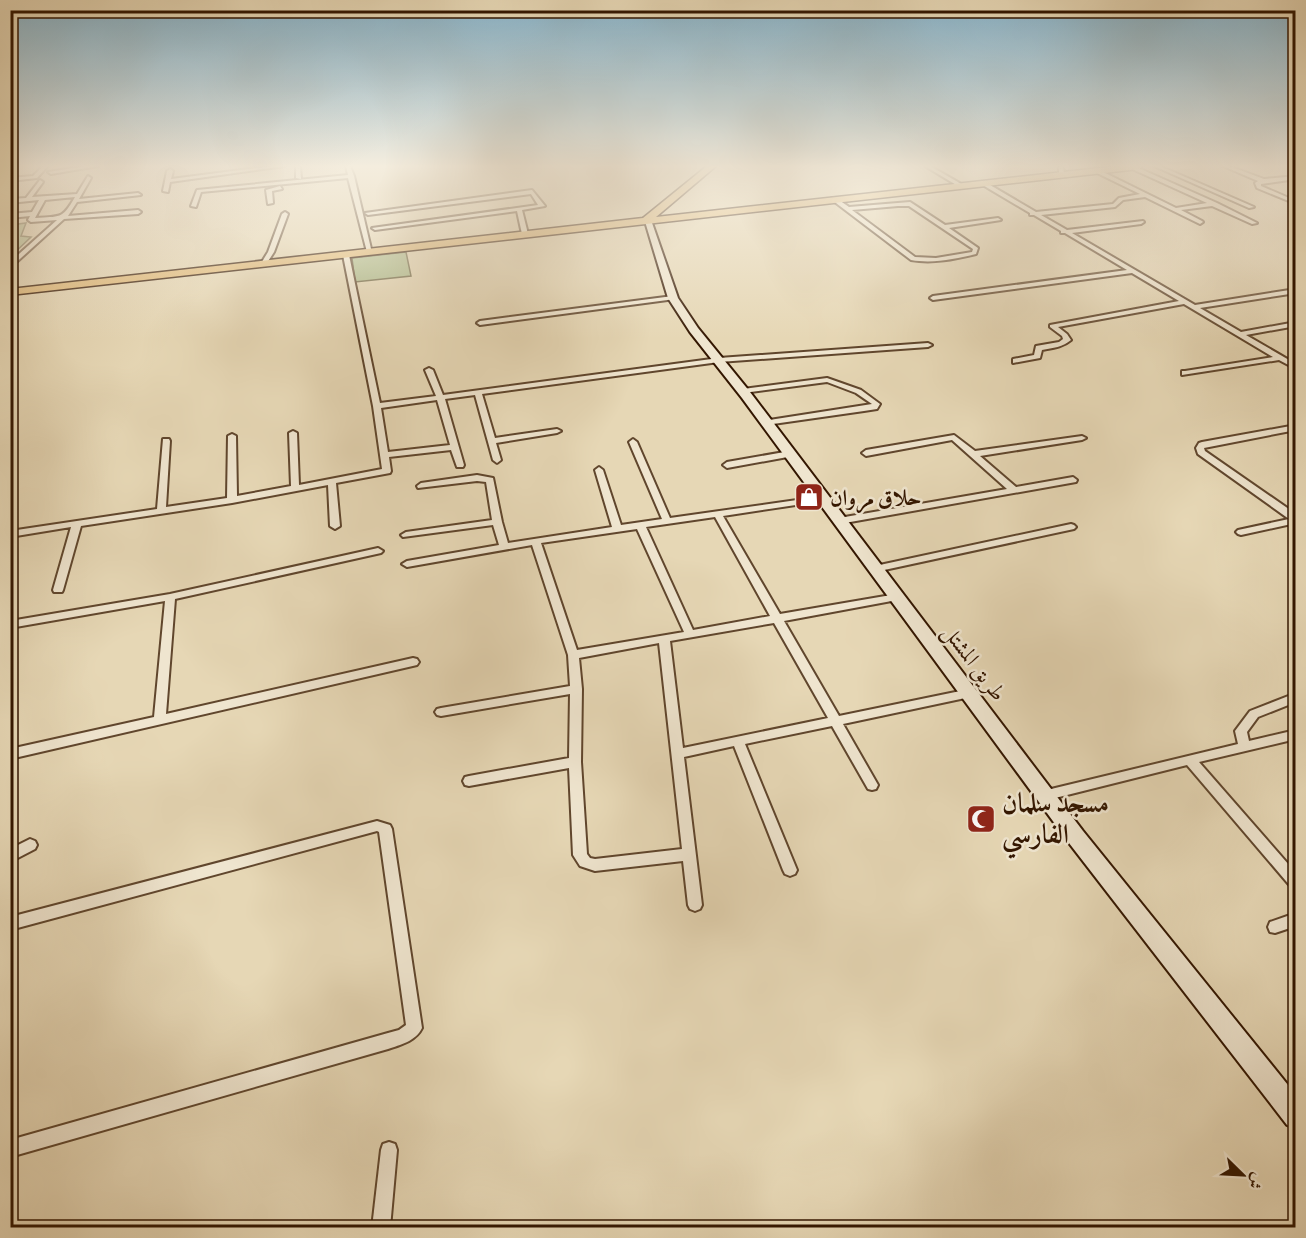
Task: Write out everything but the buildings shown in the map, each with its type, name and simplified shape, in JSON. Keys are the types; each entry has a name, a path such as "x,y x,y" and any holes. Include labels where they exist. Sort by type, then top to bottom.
{"main road":[{"path":"10,292 525,234 651,224"},
{"name":"طريق المشتل","path":"651,224 673,298 694,330 743,391 1047,795 1076,837 1296,1116"}],"street":[{"path":"10,266 57,224"},
{"path":"263,265 272,252 282,224"},
{"path":"363,224 370,252"},
{"path":"375,228 407,224"},
{"path":"523,224 525,234"},
{"path":"868,224 913,259 923,260 974,253 976,249 937,224"},
{"path":"942,227 968,224"},
{"path":"1049,224 1296,367"},
{"path":"1063,232 1127,224"},
{"path":"10,534 232,500 385,473 387,469 377,406 346,255"},
{"path":"933,298 1133,271"},
{"path":"1192,307 1296,291"},
{"path":"480,323 673,298"},
{"path":"1016,361 1037,356 1038,348 1061,344 1066,340 1065,335 1052,328 1054,324 1185,302"},
{"path":"1239,333 1296,324"},
{"path":"377,406 719,360 928,345"},
{"path":"1185,373 1279,358"},
{"path":"429,370 460,465"},
{"path":"743,391 827,380 839,386 859,390 876,404 871,408 766,423"},
{"path":"478,393 497,460"},
{"path":"1296,427 1202,445 1200,448 1201,452 1296,520"},
{"path":"491,441 557,431"},
{"path":"293,433 295,488"},
{"path":"232,436 232,500"},
{"path":"866,453 948,437 959,440 1014,490"},
{"path":"974,454 1082,438"},
{"path":"161,510 166,441"},
{"path":"633,442 667,521"},
{"path":"385,455 455,447"},
{"path":"726,465 789,454"},
{"path":"599,470 617,529"},
{"path":"421,486 477,478 490,480 497,522 505,548"},
{"path":"839,521 1073,480"},
{"path":"332,482 335,525"},
{"path":"407,564 536,541 822,498"},
{"path":"717,513 872,785"},
{"path":"1241,532 1296,520"},
{"path":"406,535 497,522"},
{"path":"58,590 77,523"},
{"path":"640,525 690,634"},
{"path":"875,569 1071,527"},
{"path":"536,541 573,655 576,689 575,762 580,855 585,862 595,864 690,854"},
{"path":"10,625 170,597 378,551"},
{"path":"160,719 170,597"},
{"path":"573,655 897,597"},
{"path":"664,639 695,905"},
{"path":"10,754 413,662"},
{"path":"441,712 576,689"},
{"path":"679,753 970,693"},
{"path":"1244,746 1241,731 1254,714 1296,697"},
{"path":"1047,795 1295,735"},
{"path":"738,741 790,870"},
{"path":"1190,760 1296,883"},
{"path":"469,781 575,762"},
{"path":"10,924 377,826 385,829 414,1028 403,1036 388,1041 10,1149"},
{"path":"10,856 30,845"},
{"path":"1275,927 1296,919"},
{"path":"381,1227 389,1150"}],"green space":[{"path":"26,224 21,236 31,237 11,256 11,225"},
{"path":"406,252 411,276 355,282 352,258"}],"place":[{"name":"حلاق مروان","path":"809,497"},
{"name":"مسجد سلمان الفارسي","path":"981,819"}]}
